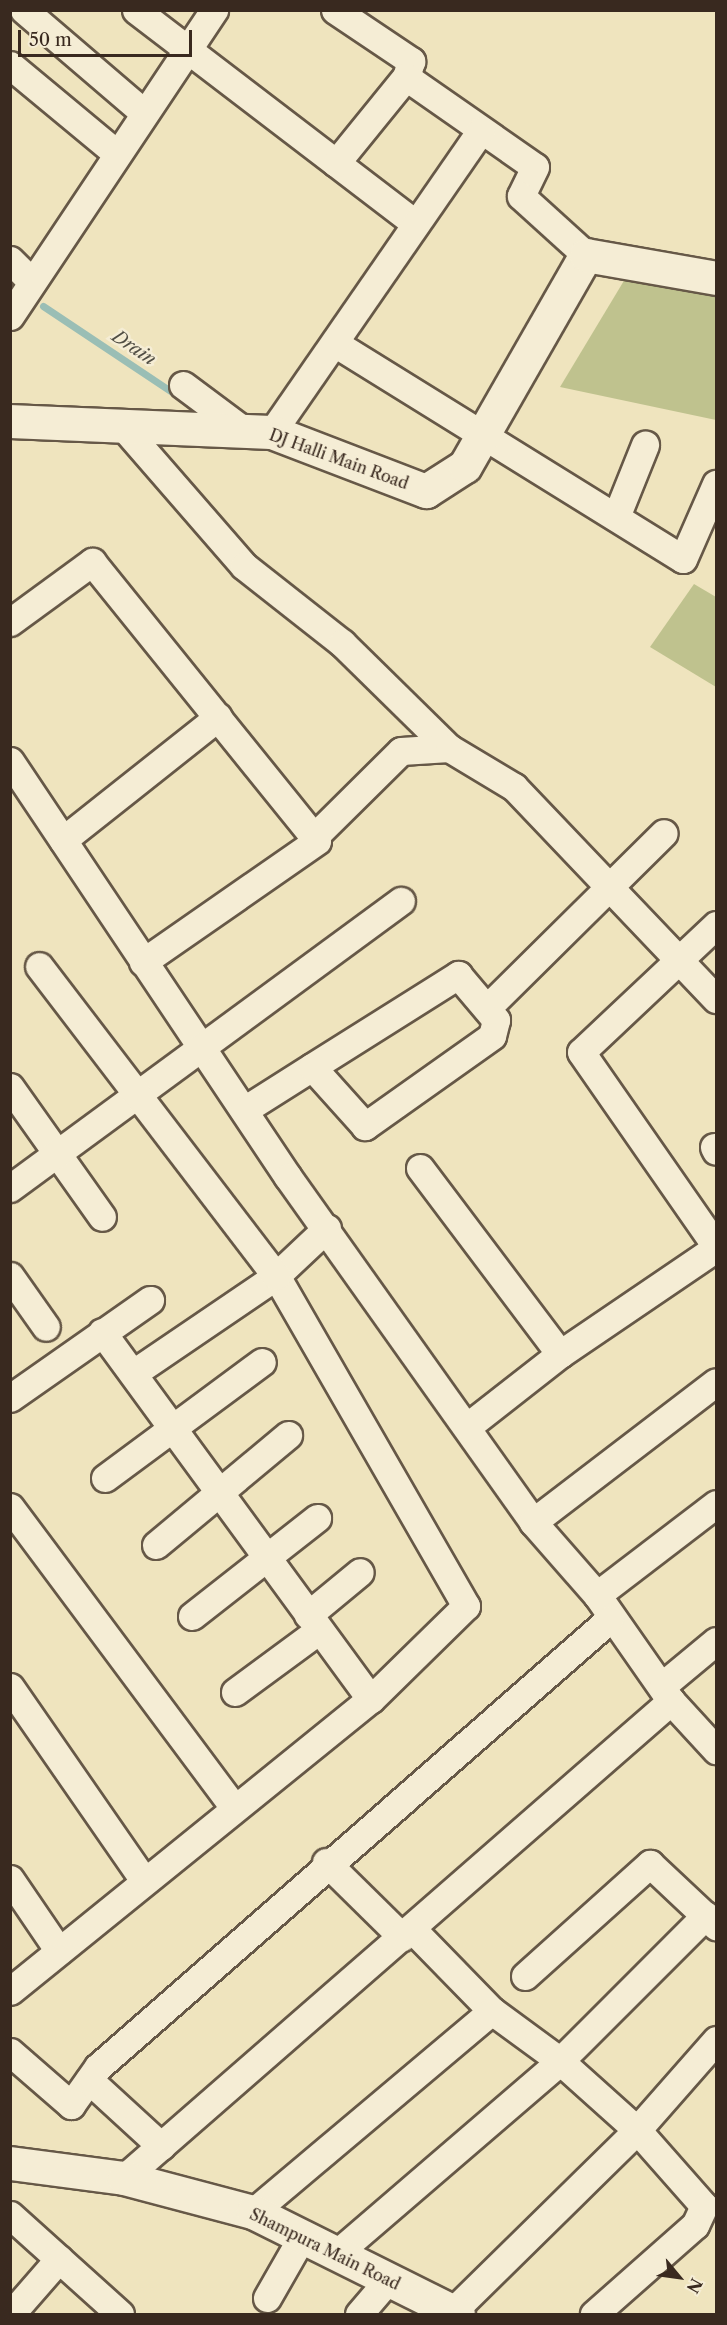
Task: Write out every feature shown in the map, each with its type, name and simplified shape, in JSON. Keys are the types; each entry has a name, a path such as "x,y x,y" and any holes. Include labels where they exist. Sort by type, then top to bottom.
{"street":[{"path":"24,10 144,113"},
{"path":"136,10 416,224"},
{"path":"10,316 116,153 214,10"},
{"path":"335,10 365,19 411,61 406,77 336,163"},
{"path":"10,65 116,153"},
{"path":"406,77 534,167 521,196 586,255 717,278"},
{"path":"183,385 259,432 336,344 481,130"},
{"name":"DJ Halli Main Road","path":"10,421 125,429 259,432 426,490 465,466 586,255"},
{"path":"10,260 32,282"},
{"path":"336,344 485,432 682,559 717,484"},
{"path":"125,429 244,566 342,643 449,748 514,787 610,891 717,999"},
{"path":"616,517 645,445"},
{"path":"10,622 92,562 317,841 143,962"},
{"path":"63,840 219,717"},
{"path":"314,837 401,751 449,748"},
{"path":"10,761 244,1110 468,1426 533,1522 597,1595 610,1619 667,1693 717,1750"},
{"path":"488,1007 610,891 664,834"},
{"path":"10,1188 60,1156 200,1044 400,901"},
{"path":"468,1426 560,1354 717,1247 581,1052 717,925"},
{"path":"10,1991 143,1879 371,1699 466,1606 276,1276 39,966"},
{"path":"244,1110 312,1067 458,975 488,1007 497,1026 492,1036 365,1126 312,1067"},
{"path":"10,1087 102,1217"},
{"path":"420,1168 560,1354"},
{"path":"135,1372 276,1276 327,1228"},
{"path":"10,1276 46,1327"},
{"path":"10,1398 150,1300"},
{"path":"102,1332 135,1372 217,1494 371,1699"},
{"path":"105,1478 262,1362"},
{"path":"533,1522 717,1382"},
{"path":"156,1545 288,1435"},
{"path":"597,1595 717,1504"},
{"path":"10,1507 234,1807"},
{"path":"192,1616 317,1518"},
{"path":"234,1692 314,1622 360,1572"},
{"path":"10,2052 71,2105 88,2080 326,1863 610,1619"},
{"path":"124,2178 407,1933 667,1693 717,1641"},
{"path":"10,1687 143,1879"},
{"path":"326,1863 492,2011 560,2061 637,2130 704,2206 703,2215 594,2314"},
{"path":"336,2254 560,2061 711,1920 650,1864 525,1977"},
{"path":"10,1879 59,1951"},
{"path":"253,2212 492,2011"},
{"path":"453,2313 637,2130 717,2040"},
{"path":"88,2080 161,2146"},
{"name":"Shampura Main Road","path":"10,2163 124,2178 253,2212 453,2313"},
{"path":"10,2215 120,2314"},
{"path":"267,2298 302,2237"},
{"path":"11,2314 59,2259"},
{"path":"359,2314 389,2279"}],"green space":[{"path":"625,279 716,296 716,420 560,387"},
{"path":"694,584 716,597 716,687 650,647"}],"waterway":[{"name":"Drain","path":"43,306 178,396"}]}
